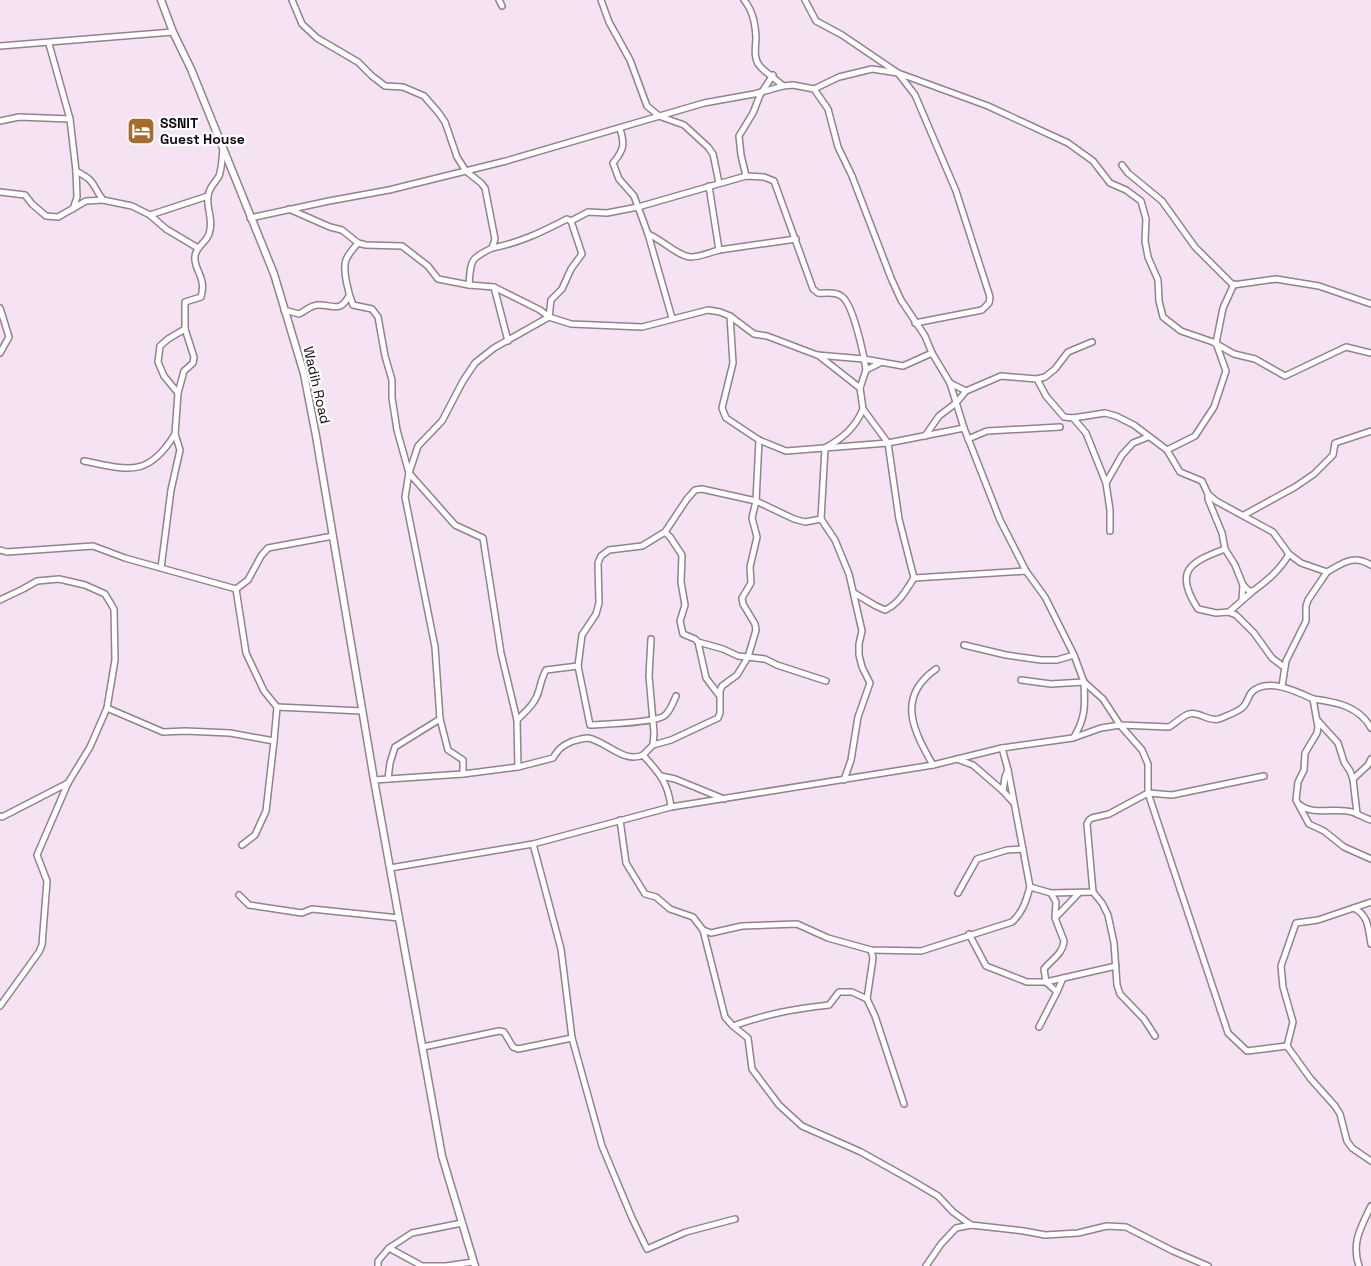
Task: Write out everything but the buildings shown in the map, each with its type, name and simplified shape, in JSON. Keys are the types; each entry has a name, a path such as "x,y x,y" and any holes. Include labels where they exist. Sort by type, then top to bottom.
{"street":[{"name":"Wadih Road","path":"163,0 173,32 191,69 274,274 304,374 398,918 442,1156 474,1264"},
{"path":"292,0 302,24 317,38 358,62 384,86 403,88 424,96 445,122 457,157 466,171 481,183 484,188 495,240 492,248"},
{"path":"499,0 502,6"},
{"path":"602,0 609,22 630,60 648,106 659,116 684,125 708,147 712,154 719,183"},
{"path":"744,0 754,16 757,63 783,86"},
{"path":"805,0 816,21 842,35 898,73 915,95 956,191 990,297 989,303 982,310 915,323"},
{"path":"0,46 49,44 173,32"},
{"path":"49,44 70,119 77,197 73,209"},
{"path":"250,218 389,190 506,161 704,103 754,94 783,86 793,85 814,88 845,75 872,69 898,73 988,106 1068,143 1093,161 1110,183 1126,190 1141,200 1146,219 1145,241 1148,257 1158,280 1159,300 1163,317 1181,331 1216,343 1234,354 1255,359 1285,376 1346,347 1371,353"},
{"path":"746,176 739,136 753,113 760,95 773,76"},
{"path":"814,88 828,109 838,147 867,212 901,300 925,336 932,353 950,383 968,439 1000,520 1026,571 1045,597 1074,655 1084,682 1085,709 1081,724 1074,738"},
{"path":"0,121 19,117 70,119"},
{"path":"620,129 623,139 622,153 613,163 619,179 634,196 648,234 672,318"},
{"path":"161,568 171,490 180,450 176,434 178,393 184,371 193,363 194,357 185,329 185,302 201,297 204,287 195,260 198,248 204,244 209,236 212,222 208,196 212,183 219,175 223,149"},
{"path":"1122,165 1128,173 1162,202 1195,248 1234,284 1276,279 1319,286 1371,304"},
{"path":"76,171 94,183 103,200"},
{"path":"469,285 470,263 478,255 492,248 513,244 532,237 567,219 570,221 588,212 607,213 638,207 746,176 764,177 774,181 813,289 818,293 834,293 843,296 849,304 866,370 860,388 863,409 888,443 899,519 914,578 904,595 892,607 885,610 854,593"},
{"path":"709,186 719,250"},
{"path":"0,192 25,195 46,216 58,217 86,202 103,200 132,206 150,215 166,229 198,248"},
{"path":"150,215 208,196"},
{"path":"289,210 342,230 358,243 402,246 428,266 438,279 469,285 494,287 540,310 549,317 571,324 642,327 708,310 730,316 754,334 767,336 818,355 864,359 903,366 932,353"},
{"path":"549,317 551,300 562,289 571,269 582,254 570,221"},
{"path":"648,234 690,257 719,250 796,239"},
{"path":"358,243 345,261 349,296 353,305 372,309 378,317 385,356 392,380 392,398 408,473 455,526 483,538 501,653 517,720 518,767"},
{"path":"1167,450 1195,436 1214,407 1226,371 1216,343 1223,308 1234,284"},
{"path":"494,287 508,341"},
{"path":"284,310 299,314 317,305 336,308 344,304 349,296"},
{"path":"0,308 9,337 0,353"},
{"path":"730,316 733,363 722,408 726,418 759,440 786,451 888,443 964,428"},
{"path":"463,774 463,760 448,750 440,720 435,647 405,497 408,473 418,446 442,421 463,381 475,363 494,348 549,317"},
{"path":"178,393 164,376 158,362 160,346 185,329"},
{"path":"924,436 939,416 956,403 966,391 1001,376 1037,379 1045,377 1055,369 1068,352 1092,342"},
{"path":"818,355 860,388"},
{"path":"866,370 880,362"},
{"path":"1037,379 1046,396 1064,417 1073,418 1105,413 1134,425 1167,450 1180,472 1202,481 1208,494 1216,501 1272,532 1289,554 1301,563 1327,572"},
{"path":"950,383 966,391"},
{"path":"826,448 842,438 851,429 863,409"},
{"path":"1073,418 1086,432 1106,483 1110,510 1110,531"},
{"path":"968,439 987,431 1060,427"},
{"path":"1244,515 1314,474 1333,455 1335,443 1371,431"},
{"path":"84,461 125,470 137,468 149,464 159,456 176,434"},
{"path":"1106,483 1122,455 1133,443 1148,437"},
{"path":"374,780 463,774 518,767 553,758 560,746 589,738 637,758 653,745 671,740 718,718 720,713 719,695 722,686 737,675 748,658 756,630 742,598 751,583 750,567 757,537 752,518 756,501 759,440"},
{"path":"826,448 821,519 835,540 849,574 862,631 859,655 862,667 870,683 858,717 851,760 844,780"},
{"path":"589,738 590,725 578,666 582,635 596,614 599,603 598,563 601,556 609,550 642,546 665,532 695,490 756,501 794,519 805,522 821,519"},
{"path":"1208,494 1208,500 1222,533 1225,548 1243,584 1253,592"},
{"path":"665,532 682,555 681,582 685,605 680,621 683,634 696,639 698,642 723,648 738,656 765,659 826,682"},
{"path":"0,550 7,552 93,546 161,568 236,588 248,580 261,556 268,548 332,536"},
{"path":"1225,548 1204,557 1192,565 1189,570 1188,587 1198,609 1216,613 1229,612 1242,620 1272,658 1284,668"},
{"path":"1229,612 1282,566 1289,554"},
{"path":"1282,686 1284,668 1306,621 1308,600 1327,572 1349,559 1365,561 1371,565"},
{"path":"914,578 1026,571"},
{"path":"0,600 23,590 37,581 52,579 71,581 105,594 114,609 115,660 107,708 90,747 68,783 36,854 47,880 42,945 0,1006"},
{"path":"1242,600 1243,584"},
{"path":"236,588 246,653 264,690 277,707 266,811 255,835 242,845"},
{"path":"651,639 649,676 654,733 653,745"},
{"path":"698,642 706,678 719,695"},
{"path":"964,645 1006,655 1041,660 1057,660 1074,655"},
{"path":"517,720 531,707 539,692 546,670 578,666"},
{"path":"933,765 917,733 911,710 912,700 919,684 936,669"},
{"path":"1021,680 1051,684 1084,682 1103,699 1120,725 1142,750 1148,764 1148,793 1228,1033 1247,1051 1287,1046"},
{"path":"390,868 533,844 671,807 933,765 1002,748 1074,738 1101,728 1120,725 1169,727 1183,717 1194,713 1213,720 1218,719 1243,707 1256,689 1268,686 1282,686 1313,699 1331,701 1352,708 1363,716 1371,728"},
{"path":"590,725 653,720 664,716 676,696"},
{"path":"1313,699 1318,720 1317,734 1305,753 1304,770 1298,782 1296,800 1309,824 1324,831 1344,847 1371,860"},
{"path":"277,707 362,711"},
{"path":"107,708 163,732 230,733 274,741"},
{"path":"388,778 390,763 396,747 440,720"},
{"path":"1318,720 1338,743 1353,779 1357,814"},
{"path":"703,930 711,933 742,926 797,924 828,938 870,950 921,951 969,934 1012,922 1020,914 1030,887 1008,770 1002,748"},
{"path":"643,755 661,776 666,785 671,807"},
{"path":"957,759 973,765 1013,802"},
{"path":"1353,779 1368,765 1371,759"},
{"path":"1002,791 1008,770"},
{"path":"661,776 675,779 724,800"},
{"path":"1154,1036 1144,1019 1120,994 1117,985 1114,943 1108,915 1102,902 1093,892 1087,824 1089,820 1109,814 1148,793 1172,795 1264,776"},
{"path":"0,816 2,817 68,783"},
{"path":"1296,800 1306,809 1340,810 1371,820"},
{"path":"620,820 626,863 645,894 656,897 670,909 693,917 703,930 726,1017 733,1026 748,1038 752,1069 779,1105 802,1126 861,1152 938,1196 953,1212 972,1225"},
{"path":"533,844 561,949 572,1038 602,1146 647,1249 686,1232 735,1219"},
{"path":"958,893 977,859 1006,850 1023,849"},
{"path":"1030,887 1051,893 1078,894 1093,892"},
{"path":"1051,893 1056,902 1055,918 1064,941 1064,946 1044,969 1046,982 1057,992"},
{"path":"1055,918 1078,894"},
{"path":"239,895 248,905 302,913 312,909 398,918"},
{"path":"1371,902 1318,920 1296,923 1281,966 1283,987 1293,1022 1287,1046 1310,1078 1335,1106 1340,1114 1347,1141 1352,1148 1371,1161"},
{"path":"1354,908 1362,912 1367,920 1371,944"},
{"path":"969,934 986,966 1027,982 1046,982 1116,966"},
{"path":"867,1000 873,958 870,950"},
{"path":"1039,1027 1063,978"},
{"path":"733,1026 768,1014 798,1008 829,1005 839,992 852,992 867,1000 876,1016 904,1104"},
{"path":"423,1047 499,1031 504,1032 513,1047 518,1049 572,1038"},
{"path":"1359,1266 1355,1255 1357,1236 1371,1206"},
{"path":"378,1266 378,1261 389,1248 412,1232 462,1223"},
{"path":"926,1266 941,1244 956,1228 972,1225 1045,1235 1078,1233 1107,1226 1126,1227 1208,1266"},
{"path":"389,1248 422,1266 474,1264"}],"place":[{"name":"SSNIT Guest House","path":"141,131"}]}
